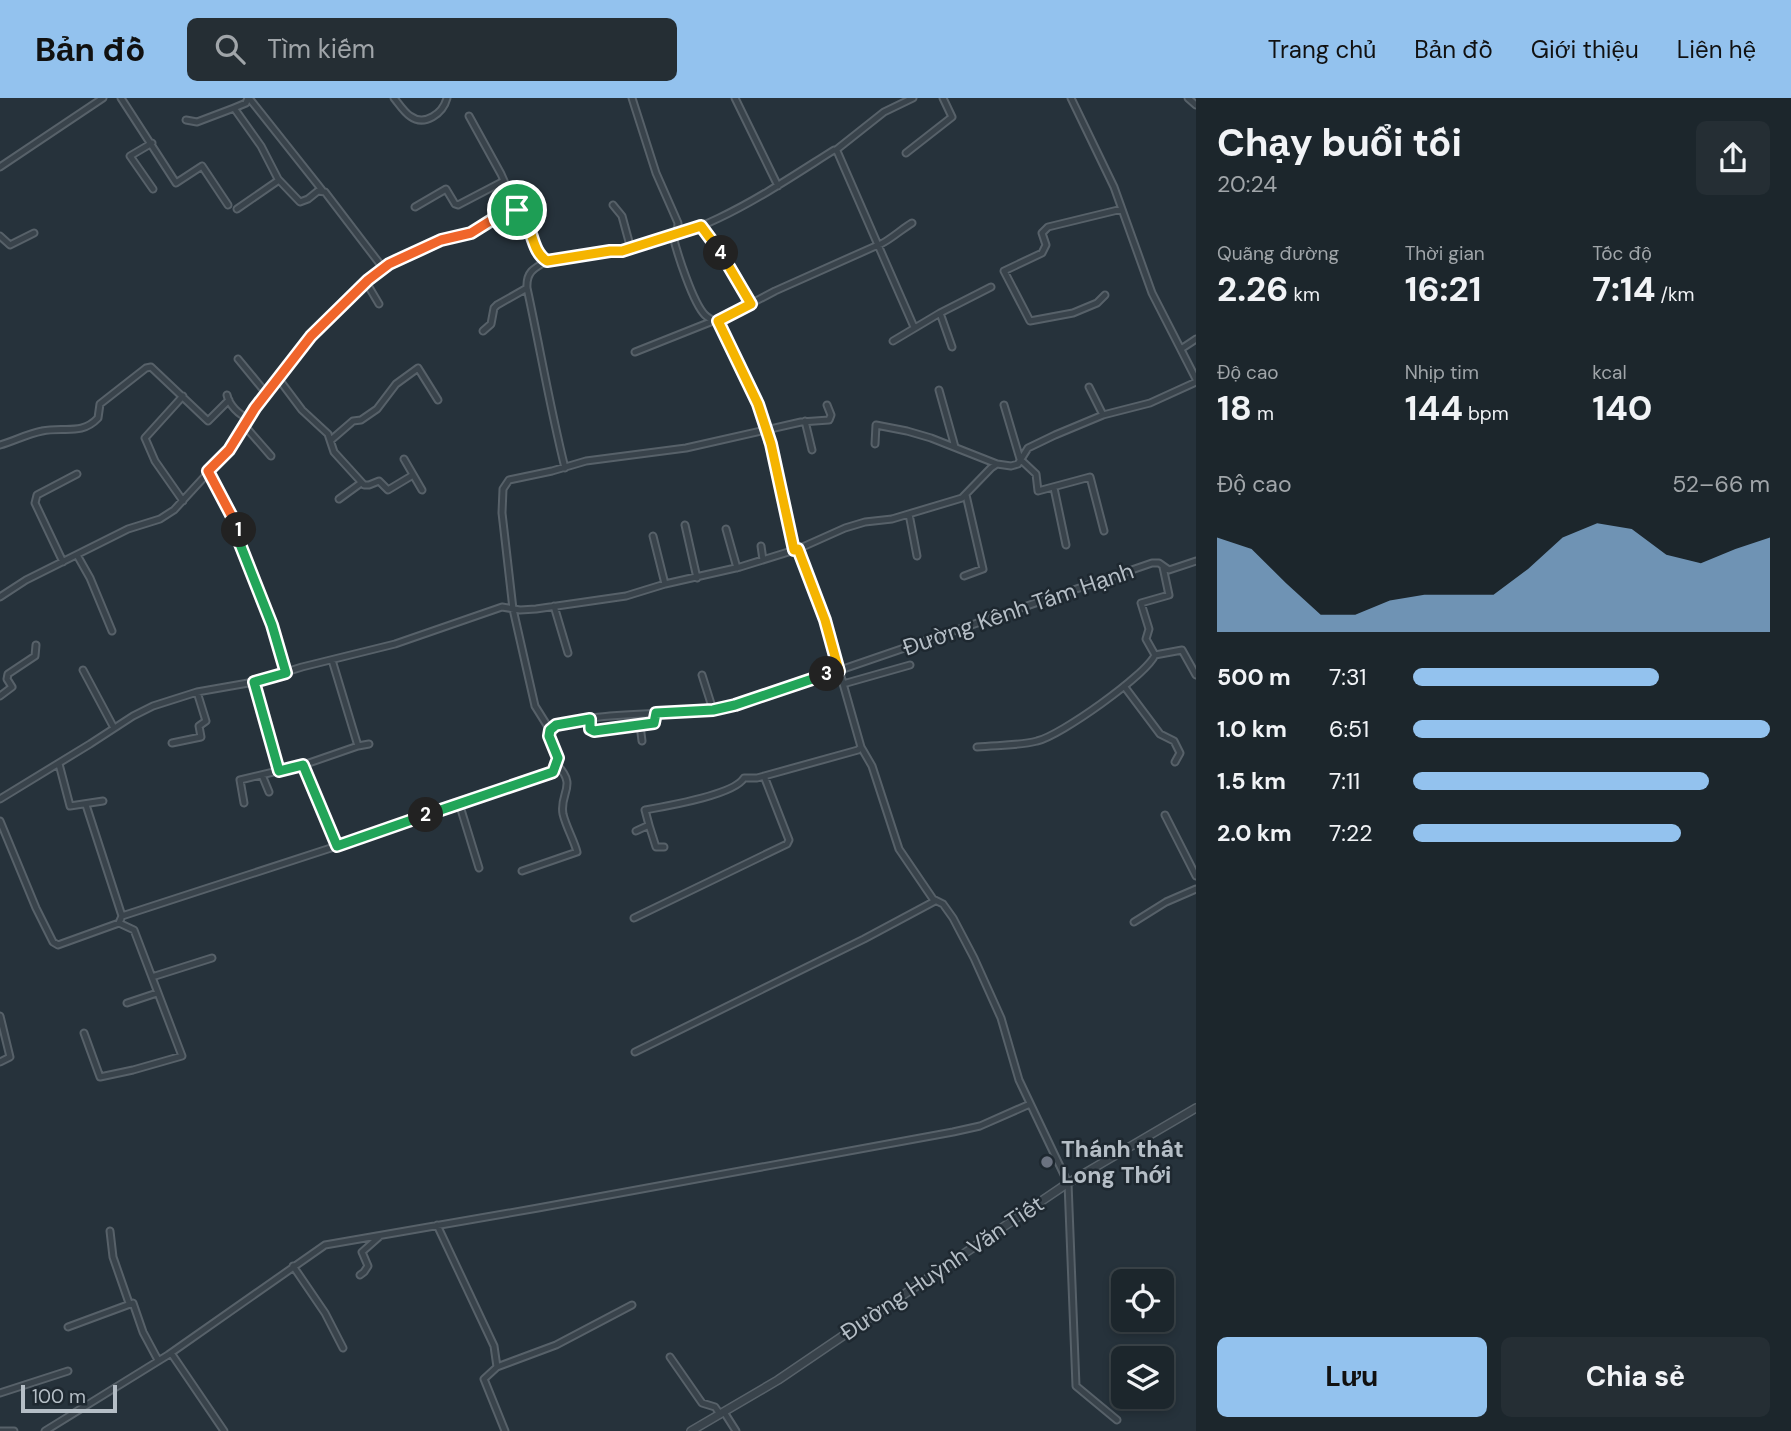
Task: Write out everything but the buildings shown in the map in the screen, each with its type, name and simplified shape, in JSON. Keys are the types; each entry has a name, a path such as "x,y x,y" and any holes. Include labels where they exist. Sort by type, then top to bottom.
{"street":[{"path":"121,98 177,183 203,167 228,205"},
{"path":"186,120 197,122 246,103 249,98 359,234 383,268"},
{"path":"394,98 411,117 418,120 437,114 445,106 447,98"},
{"path":"735,98 778,186"},
{"path":"906,153 951,119 952,114 943,98"},
{"path":"875,444 876,425 907,430 997,464 1011,466 1018,464 1028,448 1103,415 1150,403 1196,380 1152,293 1114,187 1071,98"},
{"path":"1188,98 1196,105"},
{"path":"0,167 100,99"},
{"path":"634,99 656,173 678,223 675,235 680,260 699,306 704,314 716,321 758,404 796,549 825,620 861,747 872,766 899,849 935,901 943,904 953,918 974,958 1001,1018 1019,1080 1068,1183 1076,1386 1117,1420"},
{"path":"565,468 552,419 548,383 527,288 527,276 531,270 547,261 631,249 701,226 778,186 836,150 884,112 909,99"},
{"path":"234,108 261,146 279,180 300,202 322,190"},
{"path":"469,116 517,210 523,214 538,252 547,261"},
{"path":"152,143 130,156 153,189"},
{"path":"836,150 914,327"},
{"path":"237,209 279,180"},
{"path":"415,207 446,189 458,205 504,181"},
{"path":"613,205 622,216 631,249"},
{"path":"1105,295 1097,303 1073,313 1030,321 1004,271 1042,253 1046,245 1042,233 1048,227 1122,209"},
{"path":"0,597 26,580 128,529 160,519 183,501 229,450 248,418 311,336 383,268 441,240 471,233 506,211 517,210"},
{"path":"635,352 716,321 884,244 895,233 912,223"},
{"path":"701,226 751,304"},
{"path":"0,236 10,245 34,233"},
{"path":"366,282 379,304"},
{"path":"893,341 914,327 991,287"},
{"path":"483,331 491,324 492,313 497,305 527,288"},
{"path":"940,313 952,347"},
{"path":"1181,348 1196,339"},
{"path":"238,359 266,393"},
{"path":"0,445 41,431 72,431 87,427 98,418 100,404 146,368 151,367 208,421 228,397 242,416 248,418"},
{"path":"331,440 353,421 361,420 377,409 396,384 418,369 438,400"},
{"path":"278,379 302,410 325,430 334,452 361,483 366,486 379,481 388,490 413,475"},
{"path":"1089,387 1103,415"},
{"path":"939,390 955,447"},
{"path":"183,396 145,438 155,461 183,501"},
{"path":"0,821 36,908 55,944 118,923 122,916 553,772 558,758 549,736 550,730 536,706 513,609 502,513 503,489 509,480 607,458 686,448 805,421 829,420 831,415 827,405"},
{"path":"1004,405 1020,459 1036,474 1038,491 1090,477 1104,531"},
{"path":"805,421 813,450"},
{"path":"244,425 271,456"},
{"path":"404,459 422,490"},
{"path":"0,799 153,706 197,692 254,682 394,644 502,607 536,609 626,597 665,584 737,568 796,549 845,528 909,514 962,498 997,464"},
{"path":"208,471 239,528 240,544 272,625 286,673"},
{"path":"63,562 35,503 37,495 76,474"},
{"path":"339,499 361,483"},
{"path":"1055,488 1066,545"},
{"path":"964,576 983,569 966,495"},
{"path":"909,514 917,556"},
{"path":"685,525 697,578"},
{"path":"726,528 737,568"},
{"path":"653,536 665,584"},
{"path":"761,547 763,560"},
{"path":"77,555 90,578 112,631"},
{"name":"Đường Kênh Tám Hạnh","path":"550,730 556,725 590,719 713,710 750,701 1152,563 1169,570 1196,561"},
{"path":"1155,655 1146,639 1149,629 1142,603 1169,595 1163,566"},
{"path":"554,606 568,653"},
{"path":"0,696 12,687 7,679 8,674 35,656 36,645"},
{"path":"977,747 1037,742 1055,735 1137,677 1155,655 1182,650 1196,675"},
{"path":"332,660 358,746"},
{"path":"843,684 910,665"},
{"path":"83,670 114,728"},
{"path":"702,675 713,710"},
{"path":"254,682 279,771"},
{"path":"1124,686 1160,734 1174,741 1181,753 1175,762"},
{"path":"172,743 201,737 199,726 206,721 197,692"},
{"path":"590,719 590,729 594,731 655,723 656,713"},
{"path":"640,725 642,741"},
{"path":"244,803 240,780 303,765 369,744"},
{"path":"664,848 656,847 646,810 695,800 737,786 744,778 764,776 861,747"},
{"path":"59,764 69,805 103,801"},
{"path":"303,765 337,846"},
{"path":"522,871 577,852 563,814 567,780 557,765"},
{"path":"262,775 269,792"},
{"path":"634,918 787,844 789,840 764,776"},
{"path":"459,803 479,868"},
{"path":"86,805 122,916"},
{"path":"1165,815 1196,876"},
{"path":"636,831 649,825"},
{"path":"1134,922 1166,902 1196,889"},
{"path":"635,1052 935,901"},
{"path":"84,1033 100,1077 181,1057 134,930 118,923"},
{"path":"152,977 212,958"},
{"path":"127,1003 158,993"},
{"path":"0,1016 10,1057 0,1062"},
{"path":"45,1431 171,1353 324,1245 953,1132 980,1126 1030,1104"},
{"name":"Đường Huỳnh Văn Tiết","path":"691,1431 778,1380 1068,1183 1196,1108"},
{"path":"437,1225 494,1346 498,1367"},
{"path":"110,1231 113,1257 130,1303 135,1307 143,1332 158,1360"},
{"path":"360,1275 368,1266 362,1252 381,1236"},
{"path":"293,1266 326,1313 343,1349"},
{"path":"68,1327 130,1303"},
{"path":"505,1431 484,1379 498,1367 556,1345 632,1305"},
{"path":"171,1353 224,1431"},
{"path":"670,1357 702,1403 715,1407 736,1431"},
{"path":"0,1393 68,1371"},
{"path":"0,1431 14,1431"}],"place":[{"name":"Thánh thất Long Thới","path":"1047,1162"}],"route":[{"path":"517,210 527,222 538,252 547,261 640,247 701,226 706,232 751,304 718,321 758,404 771,444 794,550 798,549 817,598 839,671 735,705 713,710 656,713 654,723 594,731 590,729 590,719 556,725 550,730 549,736 558,758 553,772 337,846 303,765 279,771 254,682 286,673 272,625 240,544 239,528 208,471 229,450 255,408 311,336 368,280 389,264 441,240 471,233 506,211 517,210"}]}
